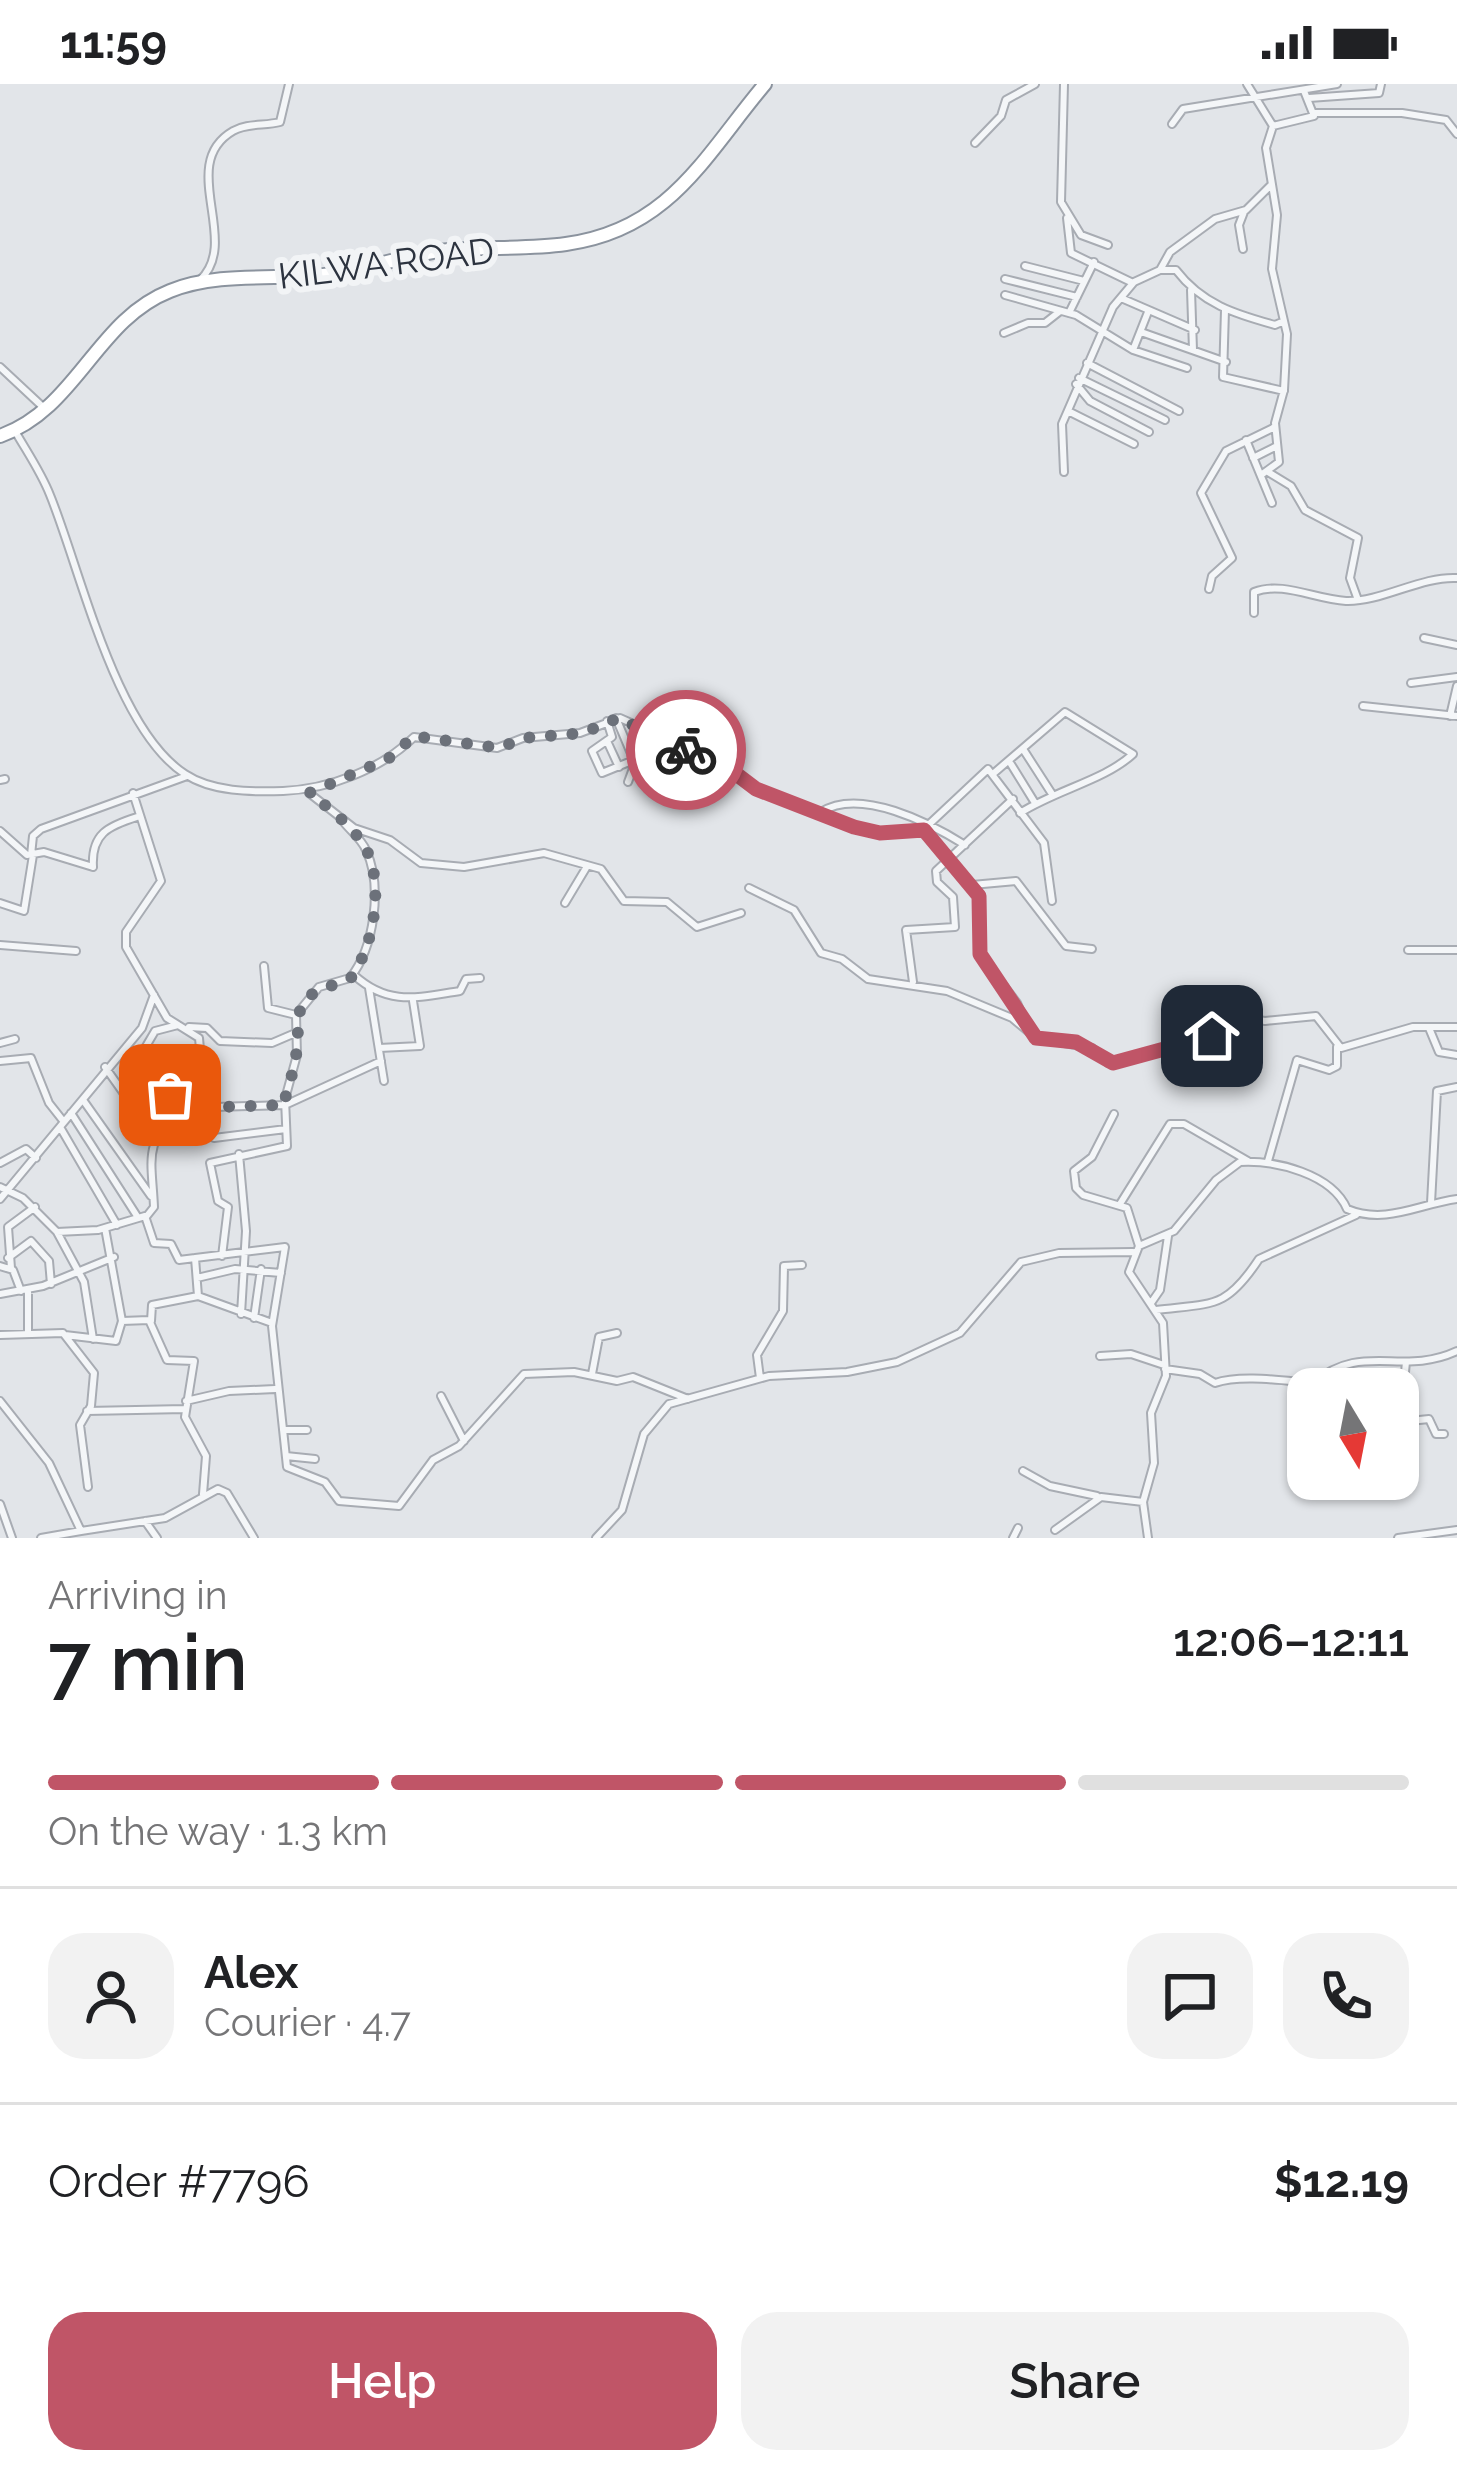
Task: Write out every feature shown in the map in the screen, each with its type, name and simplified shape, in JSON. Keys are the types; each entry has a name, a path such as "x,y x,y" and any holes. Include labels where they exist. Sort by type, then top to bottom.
{"highway":[{"name":"KILWA ROAD","path":"0,436 47,410 119,323 166,292 197,283 326,275 435,252 567,244 612,232 663,204 692,180 765,84"}],"street":[{"path":"197,283 209,270 216,247 207,196 208,171 218,149 241,128 279,123 289,84"},
{"path":"975,142 1001,116 1006,100 1034,84"},
{"path":"1064,84 1061,192 1071,253 1133,283"},
{"path":"1247,84 1273,126"},
{"path":"1307,94 1336,84"},
{"path":"1172,124 1183,110 1254,97 1379,93 1382,84"},
{"path":"1307,94 1315,113"},
{"path":"1273,126 1307,121 1315,113 1435,118 1447,121 1457,134"},
{"path":"1264,474 1278,465 1275,427 1284,391 1283,321 1272,269 1277,221 1266,148 1273,126"},
{"path":"1243,249 1239,225 1244,212 1270,186"},
{"path":"1160,270 1170,252 1215,219 1244,212"},
{"path":"1067,217 1082,235 1108,245"},
{"path":"1004,333 1028,322 1045,323 1066,312 1094,262"},
{"path":"1025,266 1084,281"},
{"path":"1064,472 1062,429 1077,381 1120,297 1133,283 1160,270 1176,270 1191,290 1225,310 1274,325 1283,321"},
{"path":"1005,279 1077,297"},
{"path":"1191,290 1193,350"},
{"path":"1005,295 1066,312 1133,350 1187,368"},
{"path":"1120,297 1195,330"},
{"path":"1225,310 1222,375 1227,381 1284,391"},
{"path":"1133,350 1148,312"},
{"path":"1141,332 1226,362"},
{"path":"1088,364 1179,411"},
{"path":"0,367 47,410"},
{"path":"1077,381 1098,405 1149,432"},
{"path":"1077,381 1165,420"},
{"path":"1098,405 1098,424"},
{"path":"1068,411 1134,444"},
{"path":"1209,590 1212,576 1232,558 1200,494 1226,451 1275,427"},
{"path":"15,431 49,493 72,569 116,674 167,758 188,776 249,793 309,793 388,759 414,736 497,748 523,738 580,734 612,719 723,764 756,789 820,812 880,833 923,830 980,900 980,954 1017,1003 1030,1033"},
{"path":"1246,440 1264,474 1272,503"},
{"path":"1253,458 1278,446"},
{"path":"1264,474 1293,488 1305,510 1358,538 1350,578 1358,600"},
{"path":"1254,613 1254,592 1276,586 1358,600 1457,578"},
{"path":"1424,638 1457,645"},
{"path":"1363,706 1454,716 1457,687 1411,683"},
{"path":"994,773 1066,712 1118,740 1135,756 1083,786 1052,794 1020,813"},
{"path":"612,719 613,736 592,751 599,768 604,773 634,760"},
{"path":"612,719 634,760 628,782"},
{"path":"607,741 619,766"},
{"path":"1023,749 1052,794"},
{"path":"1010,761 1035,803"},
{"path":"923,830 985,770 994,773 1045,843 1052,901"},
{"path":"0,903 24,911 33,836 41,829 188,776"},
{"path":"133,793 161,881 125,937 127,950 167,1018 185,1026 203,1050 205,1105"},
{"path":"222,1256 228,1208 218,1201 210,1163 287,1146 285,1105 297,1054 296,1015 316,988 354,975 368,948 372,875 365,848 342,820 309,793"},
{"path":"913,982 906,931 955,928 952,896 935,876 1013,799"},
{"path":"820,812 834,806 881,808 928,821 964,845"},
{"path":"0,831 32,855 78,859 92,868 92,848 104,829 137,817"},
{"path":"342,820 389,840 421,863 464,867 540,852 601,869 624,901 668,902 697,926 741,913"},
{"path":"565,903 586,868"},
{"path":"972,885 1016,880 1066,946 1092,949"},
{"path":"749,889 796,912 821,953 842,959 863,977 913,982 1004,1014 1043,1040 1076,1042 1113,1063 1212,1036 1240,1018 1316,1016 1337,1047 1337,1066 1329,1070 1297,1060 1268,1163"},
{"path":"0,945 76,951"},
{"path":"1408,950 1457,950"},
{"path":"264,966 268,1008 296,1015"},
{"path":"354,975 369,988 413,1001 460,991 466,980 480,978"},
{"path":"369,988 384,1081"},
{"path":"0,1199 4,1188 36,1158 105,1067 144,1026 154,995"},
{"path":"379,1048 419,1047 413,1001"},
{"path":"1337,1047 1429,1028 1457,1027"},
{"path":"286,1129 214,1138 184,1107 145,1048 157,1029 207,1028 220,1041 255,1043 275,1042 295,1031"},
{"path":"1429,1028 1438,1052 1457,1055"},
{"path":"0,1043 14,1039"},
{"path":"0,1060 31,1058 49,1103 117,1225"},
{"path":"57,1232 105,1228 142,1217 153,1199 149,1167 154,1136 184,1107 285,1105 381,1060"},
{"path":"105,1067 154,1136"},
{"path":"1431,1203 1437,1091 1457,1087"},
{"path":"83,1100 153,1199"},
{"path":"71,1113 142,1217 154,1243 171,1244 178,1260 286,1247 272,1323 275,1389 286,1456 290,1472 325,1482 339,1501 352,1498 395,1508 433,1460 464,1441 524,1374 592,1376 617,1382 633,1377 688,1399"},
{"path":"1114,1114 1097,1150 1073,1174 1078,1192 1119,1205 1132,1215 1137,1249 1130,1276 1163,1323 1165,1384 1151,1413 1155,1455 1143,1502 1148,1538"},
{"path":"1119,1205 1170,1124 1184,1124 1247,1161 1268,1163 1335,1190 1347,1209 1359,1213 1396,1215 1457,1199"},
{"path":"0,1163 26,1149 36,1158"},
{"path":"239,1154 245,1253 241,1315"},
{"path":"596,1538 626,1501 636,1454 651,1422 669,1404 760,1378 798,1371 856,1371 929,1349 966,1328 1001,1280 1028,1258 1137,1249 1168,1236 1216,1180 1247,1161"},
{"path":"4,1188 35,1208 57,1232 79,1272 92,1310 93,1339"},
{"path":"28,1334 25,1291 8,1258 8,1227 35,1208"},
{"path":"1154,1306 1219,1301 1249,1281 1256,1263 1270,1252 1359,1213"},
{"path":"0,1335 118,1341 122,1321 114,1257 105,1228"},
{"path":"1154,1306 1168,1236"},
{"path":"8,1258 31,1241 49,1261 51,1284"},
{"path":"0,1294 51,1284 114,1257"},
{"path":"195,1258 198,1295"},
{"path":"760,1378 757,1355 783,1311 784,1266 802,1265"},
{"path":"0,1266 11,1268"},
{"path":"197,1278 242,1269 283,1274"},
{"path":"254,1318 261,1269"},
{"path":"203,1494 206,1456 187,1424 186,1405 196,1363 166,1360 149,1306 198,1295 272,1323"},
{"path":"122,1321 152,1321"},
{"path":"592,1376 599,1337 617,1334"},
{"path":"65,1335 94,1374 80,1425 88,1487"},
{"path":"1100,1356 1131,1354 1200,1374 1215,1383 1236,1377 1257,1384 1288,1377 1313,1383 1349,1360 1432,1362 1457,1351"},
{"path":"1406,1362 1400,1420 1429,1418 1436,1434 1444,1434"},
{"path":"87,1411 186,1405 230,1390 275,1389"},
{"path":"441,1396 464,1441"},
{"path":"0,1401 49,1463 81,1532"},
{"path":"284,1430 307,1430"},
{"path":"286,1456 315,1459"},
{"path":"1022,1471 1050,1486 1143,1502"},
{"path":"41,1538 165,1518 203,1494 223,1489 254,1538"},
{"path":"1055,1530 1101,1497"},
{"path":"0,1504 11,1535"},
{"path":"146,1521 158,1538"},
{"path":"1013,1538 1018,1528"},
{"path":"0,1530 11,1535"},
{"path":"1398,1538 1457,1530"}],"way so far":[{"path":"170,1095 182,1108 285,1105 297,1054 298,1011 319,987 350,979 365,957 373,899 367,852 342,820 309,793 401,752 414,736 500,748 523,738 583,733 618,718 686,750"}],"route":[{"path":"686,750 723,764 756,789 854,827 880,833 924,830 979,896 980,954 1017,1003 1036,1038 1076,1042 1113,1063 1212,1036"}]}
